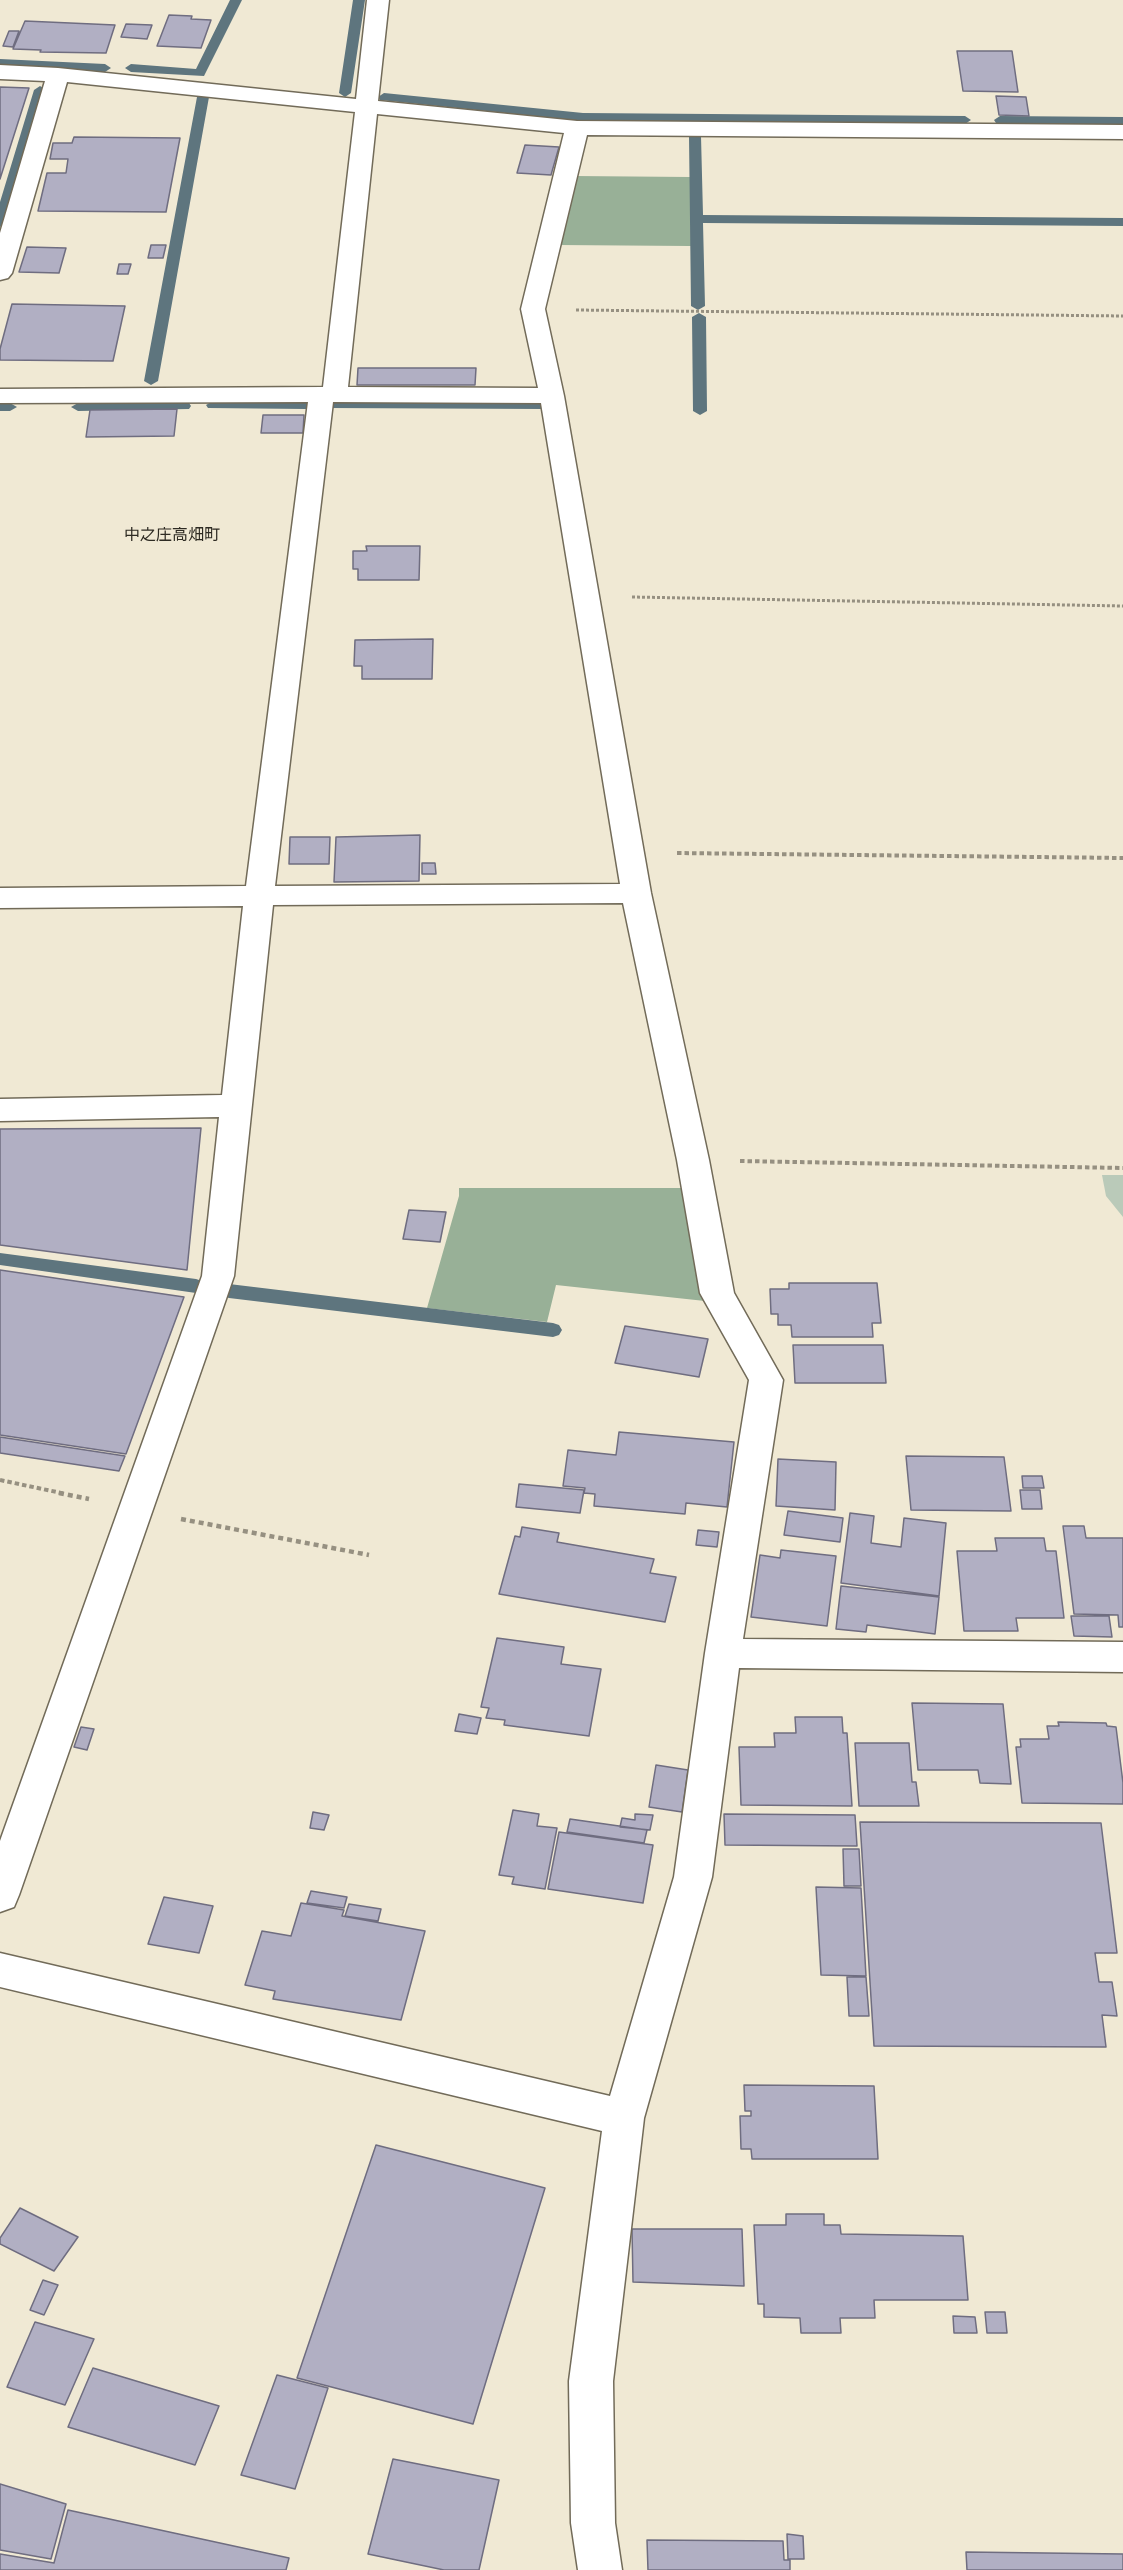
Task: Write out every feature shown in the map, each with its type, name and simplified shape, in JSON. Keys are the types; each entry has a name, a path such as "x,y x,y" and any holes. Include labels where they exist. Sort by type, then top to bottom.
{"street":[{"path":"0,1895 218,1276 259,897 328,394 378,0"},
{"path":"0,72 58,75 577,128 1123,132"},
{"path":"0,273 5,238 58,75"},
{"path":"577,128 534,309 552,396 636,893 693,1161 717,1293 766,1380 723,1653 693,1877 624,2118 591,2381 593,2523 600,2570"},
{"path":"0,396 328,394 552,396"},
{"path":"0,897 636,893"},
{"path":"0,1110 236,1106"},
{"path":"723,1653 1123,1657"},
{"path":"0,1970 624,2118"}],"path":[{"path":"534,309 1123,316"},
{"path":"585,597 1123,606"},
{"path":"629,853 1123,858"},
{"path":"693,1161 1123,1168"}],"green space":[{"path":"574,176 690,177 691,246 558,245"},
{"path":"1102,1175 1123,1175 1123,1217 1106,1196"},
{"path":"459,1188 683,1188 705,1301 556,1285 547,1322 427,1308 459,1196"}],"building":[{"path":"169,15 211,20 201,48 157,46"},
{"path":"25,21 115,25 106,53 40,52 41,50 13,49"},
{"path":"126,24 152,25 147,39 121,37"},
{"path":"9,31 19,31 13,47 3,46"},
{"path":"957,51 1012,51 1018,92 963,91"},
{"path":"0,87 29,88 0,179"},
{"path":"996,96 1026,97 1029,116 999,115"},
{"path":"74,137 180,138 166,212 38,211 47,173 66,173 68,159 50,159 53,143 72,143"},
{"path":"525,145 559,147 551,175 517,173"},
{"path":"151,245 166,245 163,258 148,258"},
{"path":"27,247 66,248 59,273 19,272"},
{"path":"119,264 131,264 128,274 117,274"},
{"path":"12,304 125,306 113,361 0,360 0,349"},
{"path":"358,368 476,368 475,385 357,385"},
{"path":"177,409 174,436 86,437 90,410"},
{"path":"263,415 304,415 303,433 261,433"},
{"path":"366,546 420,546 419,580 358,580 358,569 353,569 353,551 367,551"},
{"path":"433,639 432,679 362,679 362,666 354,666 355,640"},
{"path":"420,835 419,881 334,882 336,837"},
{"path":"290,837 330,837 329,864 289,864"},
{"path":"422,863 435,863 436,874 422,874"},
{"path":"201,1128 187,1270 0,1245 0,1129"},
{"path":"409,1210 446,1212 440,1242 403,1239"},
{"path":"0,1270 184,1297 126,1454 0,1435"},
{"path":"789,1283 877,1283 881,1323 872,1323 873,1337 792,1337 791,1325 778,1325 778,1314 771,1314 770,1289 789,1289"},
{"path":"625,1326 708,1339 699,1377 615,1363"},
{"path":"793,1345 883,1345 886,1383 795,1383"},
{"path":"619,1432 734,1442 727,1507 686,1503 685,1514 594,1506 595,1494 584,1493 585,1488 563,1486 568,1450 616,1455"},
{"path":"0,1437 125,1456 119,1471 0,1453"},
{"path":"906,1456 1004,1457 1011,1511 911,1510"},
{"path":"778,1459 836,1462 835,1510 776,1506"},
{"path":"1022,1476 1042,1476 1044,1488 1023,1488"},
{"path":"519,1484 584,1490 580,1513 516,1507"},
{"path":"1020,1490 1040,1490 1042,1509 1022,1509"},
{"path":"788,1511 843,1518 840,1542 784,1535"},
{"path":"850,1513 874,1516 871,1543 901,1547 904,1518 946,1523 939,1596 841,1583"},
{"path":"1063,1526 1084,1526 1086,1538 1123,1538 1123,1627 1119,1627 1118,1615 1074,1614"},
{"path":"522,1527 559,1533 557,1542 654,1559 650,1573 676,1577 665,1622 499,1594 515,1536 520,1537"},
{"path":"698,1530 719,1532 717,1547 696,1545"},
{"path":"995,1538 1044,1538 1046,1551 1056,1551 1064,1618 1016,1618 1018,1631 964,1631 957,1551 997,1551"},
{"path":"781,1550 836,1556 827,1626 751,1617 760,1555 780,1558"},
{"path":"841,1586 939,1597 935,1634 867,1625 866,1632 836,1629"},
{"path":"1071,1616 1109,1616 1112,1637 1074,1636"},
{"path":"497,1638 564,1647 561,1664 601,1669 589,1736 504,1725 505,1720 486,1718 489,1708 481,1707"},
{"path":"912,1703 1003,1704 1011,1784 980,1783 978,1770 918,1770"},
{"path":"459,1714 481,1718 477,1734 455,1731"},
{"path":"795,1717 842,1717 843,1733 847,1733 852,1806 741,1805 739,1747 775,1747 774,1733 796,1733"},
{"path":"1058,1722 1106,1723 1107,1726 1116,1727 1123,1783 1123,1804 1022,1803 1016,1747 1021,1747 1020,1739 1049,1739 1047,1726 1059,1726"},
{"path":"81,1727 94,1729 87,1750 74,1747"},
{"path":"855,1743 909,1743 912,1782 916,1782 919,1806 859,1806"},
{"path":"656,1765 688,1770 682,1812 649,1807"},
{"path":"513,1810 539,1814 537,1826 557,1828 545,1889 512,1884 514,1877 499,1875"},
{"path":"313,1812 329,1815 324,1830 310,1828"},
{"path":"635,1814 653,1815 650,1830 620,1827 622,1818 635,1820"},
{"path":"724,1814 855,1815 857,1846 725,1845"},
{"path":"570,1819 647,1830 644,1843 567,1832"},
{"path":"860,1822 1101,1823 1117,1953 1095,1953 1099,1982 1112,1982 1117,2016 1102,2015 1106,2047 874,2046"},
{"path":"559,1832 653,1845 643,1903 548,1889"},
{"path":"843,1849 859,1849 861,1886 844,1886"},
{"path":"816,1887 861,1888 866,1976 821,1975"},
{"path":"311,1891 347,1897 344,1908 307,1903"},
{"path":"164,1897 213,1906 199,1953 148,1944"},
{"path":"301,1903 344,1910 342,1916 425,1931 401,2020 273,1999 275,1991 245,1985 262,1931 291,1936"},
{"path":"349,1904 381,1909 378,1921 345,1916"},
{"path":"847,1977 866,1977 869,2016 849,2016"},
{"path":"744,2085 874,2086 878,2159 752,2159 751,2149 741,2149 740,2116 751,2116 751,2111 745,2111"},
{"path":"376,2145 545,2188 473,2424 297,2378"},
{"path":"20,2208 78,2237 54,2271 0,2244 0,2238"},
{"path":"786,2214 824,2214 824,2225 840,2225 841,2234 963,2236 968,2300 874,2300 875,2318 840,2318 841,2333 801,2333 800,2318 764,2317 764,2304 758,2304 754,2225 786,2225"},
{"path":"632,2229 742,2229 744,2286 633,2282"},
{"path":"43,2280 58,2285 44,2315 30,2310"},
{"path":"985,2312 1005,2312 1007,2333 987,2333"},
{"path":"953,2316 975,2317 977,2333 954,2333"},
{"path":"35,2322 94,2339 65,2405 7,2387"},
{"path":"93,2368 219,2406 195,2465 68,2427"},
{"path":"277,2375 328,2388 295,2489 241,2475"},
{"path":"393,2459 499,2480 479,2570 444,2570 368,2554"},
{"path":"0,2484 66,2504 51,2559 0,2550"},
{"path":"68,2510 289,2558 286,2570 0,2570 0,2554 54,2563"},
{"path":"787,2534 803,2536 804,2559 788,2559"},
{"path":"647,2540 783,2541 784,2560 790,2560 790,2570 648,2570"},
{"path":"966,2552 1123,2554 1123,2570 967,2570"}],"waterway":[{"path":"131,68 200,73 236,0"},
{"path":"345,93 359,0"},
{"path":"0,63 105,68"},
{"path":"0,223 40,90"},
{"path":"151,381 203,97"},
{"path":"384,97 583,117 965,120"},
{"path":"1000,120 1123,121"},
{"path":"695,136 698,306"},
{"path":"697,219 1123,222"},
{"path":"699,317 700,411"},
{"path":"213,405 306,405"},
{"path":"333,405 543,405"},
{"path":"78,407 184,406"},
{"path":"0,407 10,407"},
{"path":"0,1259 196,1286"},
{"path":"229,1291 553,1330"}],"district":[{"name":"中之庄高畑町","path":"172,535"}]}
